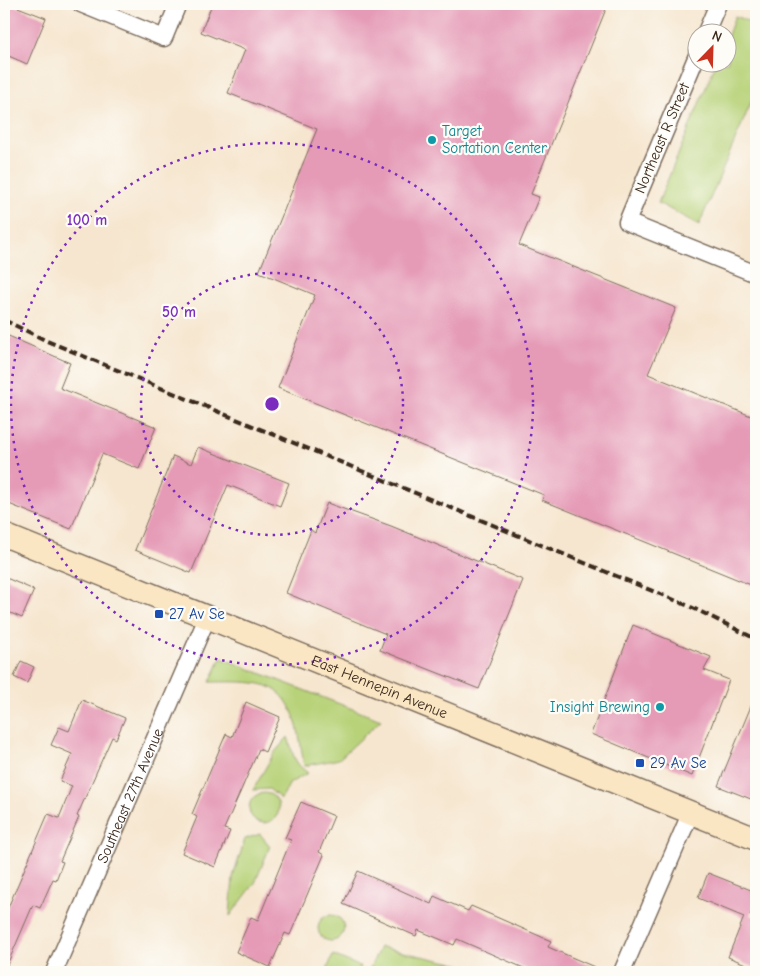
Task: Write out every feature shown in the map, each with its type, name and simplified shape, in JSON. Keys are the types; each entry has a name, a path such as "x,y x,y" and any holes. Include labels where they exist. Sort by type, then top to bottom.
{"main road":[{"name":"East Hennepin Avenue","path":"4,535 756,839"}],"street":[{"path":"82,4 164,38 178,4"},
{"path":"710,22 718,4"},
{"name":"Northeast R Street","path":"690,72 627,222 756,274"},
{"name":"Southeast 27th Avenue","path":"54,972 208,618"},
{"path":"622,972 691,812"}],"green space":[{"path":"735,16 756,25 756,91 699,225 658,203 712,72 738,72 738,22 733,22"},
{"path":"221,658 381,720 339,759 304,766 298,729 289,705 272,688 260,684 210,682"},
{"path":"288,737 296,761 308,773 290,783 281,799 269,789 253,790 274,753"},
{"path":"264,793 274,798 279,808 274,818 264,823 254,818 249,808 254,798"},
{"path":"260,834 270,846 255,883 230,916 233,877 245,839"},
{"path":"331,915 341,918 344,928 341,938 331,941 321,938 318,928 321,918"},
{"path":"380,947 476,968 484,972 368,972"},
{"path":"333,955 361,967 359,972 326,972"}],"building":[{"path":"4,4 10,4 46,18 27,64 4,54"},
{"path":"212,4 608,4 531,194 539,197 519,245 676,308 648,374 756,418 756,587 542,500 544,495 278,388 315,295 259,272 317,129 228,93 245,50 201,32"},
{"path":"4,334 70,363 60,388 156,427 139,469 102,454 71,529 4,502"},
{"path":"198,447 289,483 280,506 228,485 191,573 135,550 173,456 191,464"},
{"path":"327,503 391,526 523,580 479,689 380,650 386,634 286,593 311,530 315,533"},
{"path":"4,577 34,590 22,618 4,610"},
{"name":"Insight Brewing","path":"633,625 711,657 704,670 729,680 692,776 591,734"},
{"path":"21,661 34,667 27,683 14,677"},
{"path":"756,694 756,801 718,786"},
{"path":"82,700 125,718 116,739 112,737 77,816 79,817 60,861 63,862 56,880 53,879 40,908 33,905 4,972 4,917 48,814 59,818 72,786 60,781 72,754 51,745 59,727 69,731"},
{"path":"246,702 280,717 265,752 259,749 224,829 230,831 215,867 182,853 197,817 192,814 226,734 232,737"},
{"path":"301,802 334,816 319,852 324,855 290,935 285,933 270,967 236,952 251,917 258,920 291,840 285,838"},
{"path":"358,871 431,904 434,896 468,911 471,906 551,941 548,947 606,972 533,972 457,939 454,945 418,930 416,936 343,904"},
{"path":"708,873 756,892 756,899 750,915 756,917 756,968 728,957 744,917 698,898"}],"railway":[{"path":"4,320 47,341 689,606 756,639"}],"place":[{"name":"Target Sortation Center","path":"432,140"},
{"name":"27 Av Se","path":"159,614"},
{"name":"Insight Brewing","path":"660,707"},
{"name":"29 Av Se","path":"640,763"}]}
